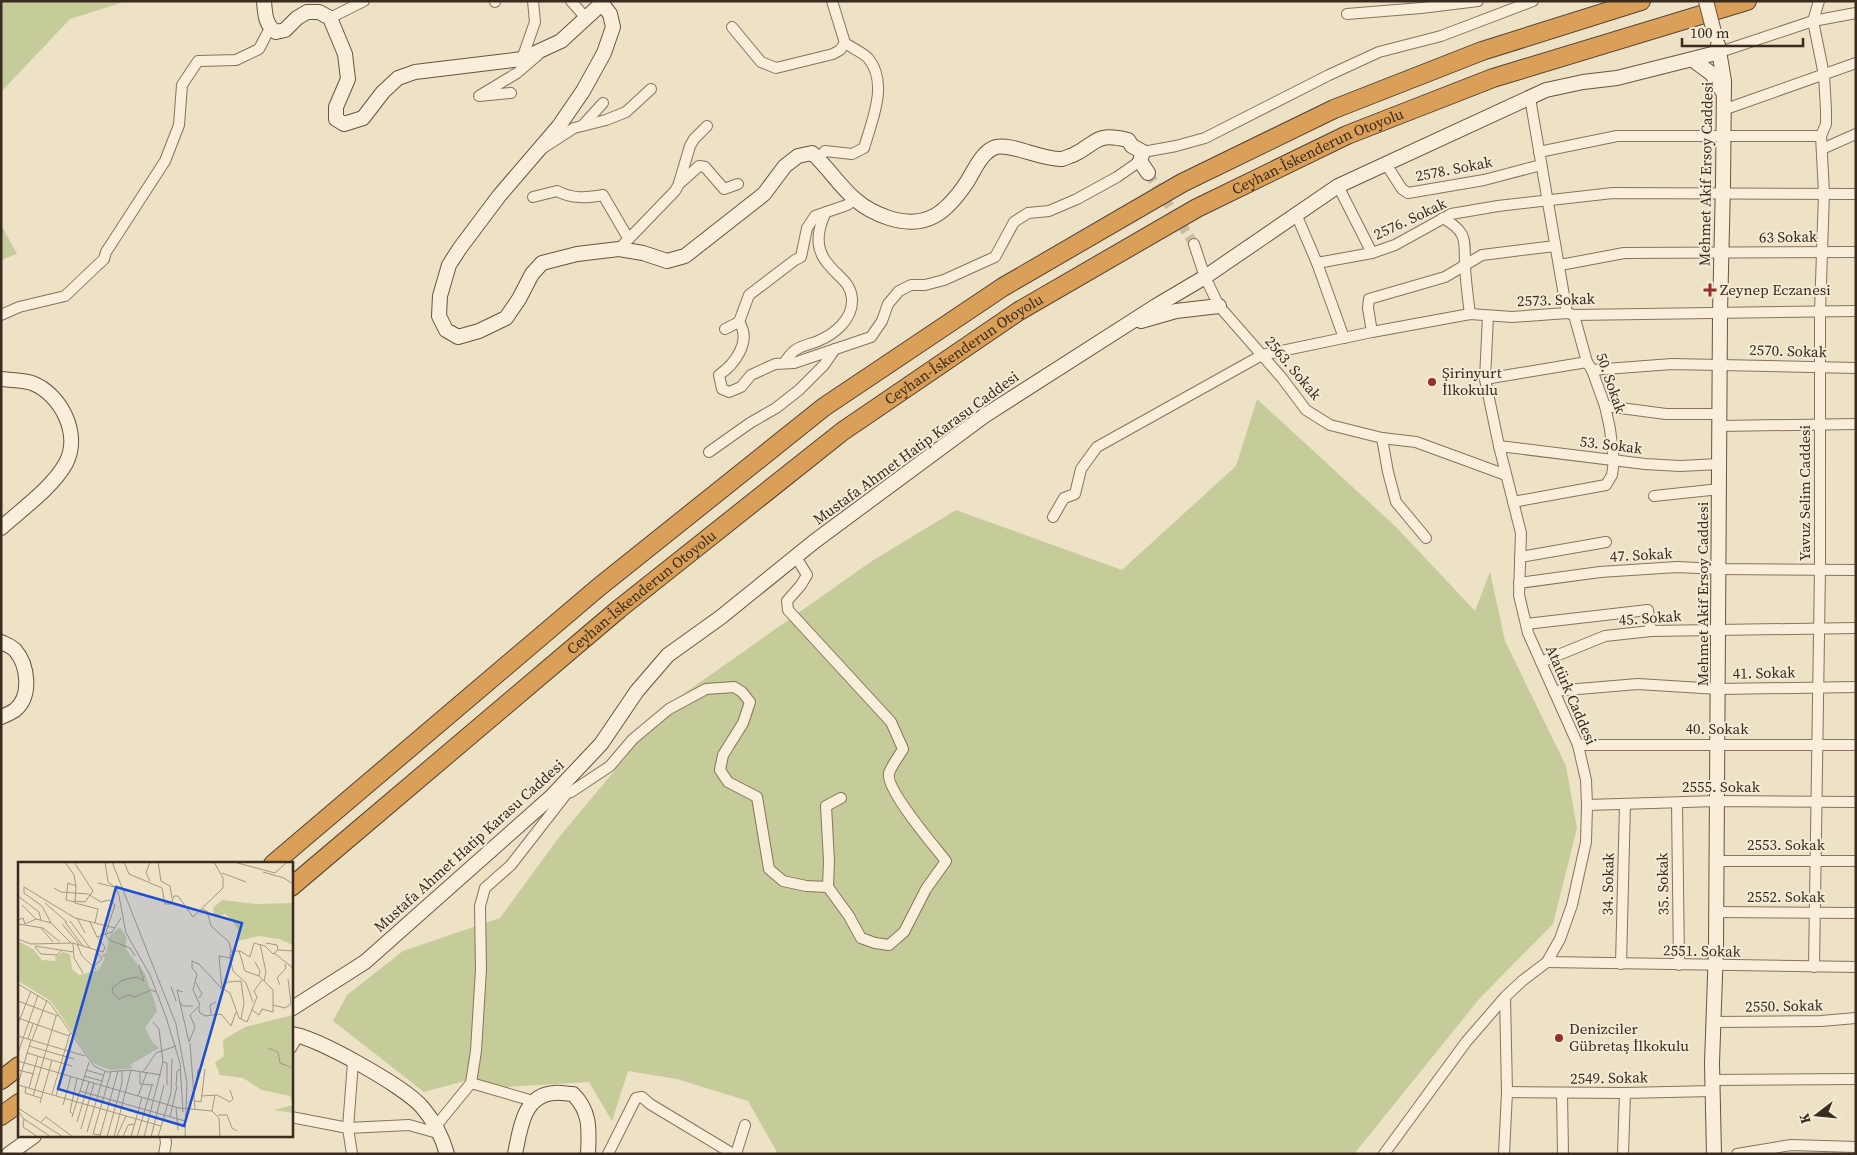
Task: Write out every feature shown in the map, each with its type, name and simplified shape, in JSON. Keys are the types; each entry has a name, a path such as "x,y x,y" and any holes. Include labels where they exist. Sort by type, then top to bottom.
{"highway":[{"name":"Ceyhan-İskenderun Otoyolu","path":"275,862 600,587 816,414 1002,287 1182,183 1334,109 1482,51 1641,1"},
{"name":"Ceyhan-İskenderun Otoyolu","path":"292,886 619,609 842,430 1019,311 1197,208 1347,135 1493,78 1747,1"},
{"path":"1,1080 18,1067"},
{"path":"1,1116 18,1104"}],"street":[{"path":"264,1 265,17 270,28 276,32 285,30 297,18 308,12 319,12 330,18 346,54 348,79 336,107 336,119 344,124 363,118 383,92 398,78 415,72 522,59 561,41 603,3 610,14 612,27 604,53 583,91 559,126 499,196 460,248 450,265 440,296 439,316 446,330 458,336 479,331 506,318 519,299 532,274 542,263 624,243 675,191 688,158 690,146 707,126"},
{"path":"330,18 364,1"},
{"path":"522,59 535,22 533,1"},
{"path":"571,1 586,18"},
{"path":"818,158 825,151 852,154 864,148 879,87 875,68 867,57 845,43 832,1"},
{"path":"1347,14 1478,1"},
{"path":"739,322 743,328 741,350 737,358 719,376 722,390 729,392 741,387 751,375 775,364 794,363 871,337 882,321 888,304 899,291 911,285 925,285 944,280 995,257 1014,222 1028,213 1049,211 1077,199 1117,178 1142,156 1205,138 1379,52 1441,36 1520,4 1533,1"},
{"name":"Mehmet Akif Ersoy Caddesi","path":"1706,1 1720,52 1724,94 1720,313 1716,966 1712,1086 1714,1154"},
{"path":"1814,21 1819,1"},
{"path":"1720,52 1814,21 1856,13"},
{"name":"Yavuz Selim Caddesi","path":"1814,21 1824,75 1826,124 1821,136 1824,193 1820,312 1820,570 1814,968"},
{"path":"732,27 761,62 776,68 833,54 840,50 845,43"},
{"path":"1,315 19,307 65,296 104,259 106,252 165,161 179,125 182,85 198,61 236,60 259,49 270,28"},
{"path":"511,93 479,96 517,73 545,48"},
{"name":"Mustafa Ahmet Hatip Karasu Caddesi","path":"292,1009 365,962 552,797 601,744 638,691 668,655 721,617 796,557 984,416 1121,328 1205,277 1338,186 1546,90 1583,82 1617,78 1720,52"},
{"path":"1692,60 1712,74 1724,94"},
{"path":"1724,110 1856,63"},
{"path":"538,152 574,128 606,120 626,112 651,89"},
{"name":"50. Sokak","path":"1513,502 1606,485 1612,475 1614,461 1605,406 1571,314 1555,246 1530,98"},
{"path":"582,126 603,103"},
{"path":"1822,149 1856,134"},
{"path":"1540,152 1617,136 1821,136"},
{"path":"532,197 557,191 573,197 588,198 603,195 624,243 643,253 667,261 685,256 764,194 785,166 798,156 812,153 855,200 873,212 904,222 928,219 943,211 954,200 978,164 994,148 1004,146 1048,158 1064,159 1077,153 1094,140 1105,137 1128,140 1142,156 1148,173"},
{"name":"2578. Sokak","path":"1386,164 1402,189 1408,193 1484,180 1541,165"},
{"path":"679,184 699,166 705,167 724,189 738,184"},
{"path":"1338,186 1372,253"},
{"name":"2576. Sokak","path":"1317,263 1372,253 1395,245 1443,218 1471,209 1613,193 1723,193"},
{"path":"1723,193 1856,194"},
{"path":"725,329 739,322 750,295 801,257 807,228 815,216 847,205 855,200"},
{"path":"784,363 794,350 818,341 840,327 848,318 852,300 848,283 828,265 822,256 818,241 819,225 826,212"},
{"path":"1296,214 1317,263 1344,338"},
{"path":"1443,218 1454,224 1462,234 1466,252 1465,266 1470,314"},
{"name":"2563. Sokak","path":"1194,244 1205,277 1219,306 1282,378 1306,410 1330,426 1382,438 1416,442 1506,474"},
{"path":"1372,332 1368,308 1369,299 1446,277 1482,255 1555,246"},
{"name":"63 Sokak","path":"1560,265 1624,253 1856,252"},
{"path":"1121,328 1176,311 1219,306"},
{"name":"2573. Sokak","path":"1053,517 1064,498 1075,494 1081,469 1097,447 1262,356 1372,332 1470,314 1512,316 1856,311"},
{"name":"Atatürk Caddesi","path":"1384,1154 1466,1042 1505,997 1547,962 1560,939 1572,904 1586,842 1588,805 1586,780 1578,745 1528,633 1519,595 1521,533 1484,379 1488,316"},
{"path":"709,452 750,423 776,408 824,365 835,349"},
{"name":"2570. Sokak","path":"1484,379 1590,366 1720,364 1856,368"},
{"path":"1,379 31,383 42,389 56,402 65,415 71,439 70,452 66,464 50,483 1,528"},
{"path":"1605,406 1720,420 1820,425 1856,424"},
{"path":"1382,438 1396,502 1426,538"},
{"name":"53. Sokak","path":"1499,446 1614,461 1680,466 1720,464"},
{"path":"1654,496 1720,489"},
{"path":"1520,557 1606,542"},
{"path":"796,557 807,575 801,586 787,601 788,610 891,722 903,749 889,774 891,786 919,828 946,861 926,889 904,932 889,945 874,943 861,938 849,916 828,887 830,861 826,806 841,798"},
{"name":"47. Sokak","path":"1519,583 1600,572 1677,567 1719,570 1856,570"},
{"path":"1526,624 1648,610 1651,631"},
{"name":"45. Sokak","path":"1541,662 1605,636 1651,631 1856,628"},
{"path":"1,642 14,648 23,662 27,680 24,698 16,710 1,717"},
{"name":"41. Sokak","path":"1554,691 1638,684 1718,688 1856,687"},
{"path":"552,797 571,792 610,766 633,739 669,709 706,690 734,687 742,692 750,702 743,723 723,756 720,770 728,782 757,797 769,869 783,881 806,886 828,887"},
{"name":"40. Sokak","path":"1578,745 1856,745"},
{"path":"438,1130 470,1083 476,1051 481,969 480,906 486,888 510,866 567,793"},
{"name":"2555. Sokak","path":"1588,805 1677,802 1856,802"},
{"name":"35. Sokak","path":"1677,802 1679,965"},
{"name":"34. Sokak","path":"1621,964 1625,804"},
{"name":"2553. Sokak","path":"1717,861 1856,861"},
{"name":"2552. Sokak","path":"1716,912 1856,913"},
{"name":"2551. Sokak","path":"1547,962 1814,968 1856,967"},
{"path":"1504,1154 1506,1092 1505,997"},
{"name":"2550. Sokak","path":"1714,1022 1820,1021 1856,1018"},
{"path":"295,1034 327,1047 393,1083 421,1106 438,1130 447,1154"},
{"path":"352,1154 348,1128 353,1062"},
{"name":"2549. Sokak","path":"1506,1092 1562,1094 1625,1093 1712,1086 1856,1079"},
{"path":"470,1083 533,1101"},
{"path":"515,1154 522,1120 533,1101 553,1092 574,1094 583,1104 589,1124 588,1154"},
{"path":"1623,1154 1625,1093"},
{"path":"1562,1094 1563,1154"},
{"path":"612,1152 636,1098 642,1097 734,1154 745,1125"},
{"path":"292,1117 348,1128 409,1125 438,1130"},
{"path":"9,1154 31,1138"},
{"path":"164,1154 165,1138"},
{"path":"1737,1154 1791,1145 1856,1147"}],"green space":[{"path":"1,1 127,1 70,19 1,92"},
{"path":"1,225 17,254 1,260"},
{"path":"1257,399 1396,527 1475,611 1490,572 1505,641 1566,766 1577,828 1553,924 1480,998 1354,1154 778,1154 748,1101 677,1079 628,1071 612,1121 589,1082 502,1087 468,1080 424,1092 333,1021 347,995 403,951 500,918 560,836 672,702 872,561 956,510 1122,570 1236,466"}],"tunnel":[{"path":"1148,173 1194,244"}],"place":[{"name":"Zeynep Eczanesi","path":"1710,290"},
{"name":"Şirinyurt İlkokulu","path":"1432,382"},
{"name":"Denizciler Gübretaş İlkokulu","path":"1559,1038"}]}
